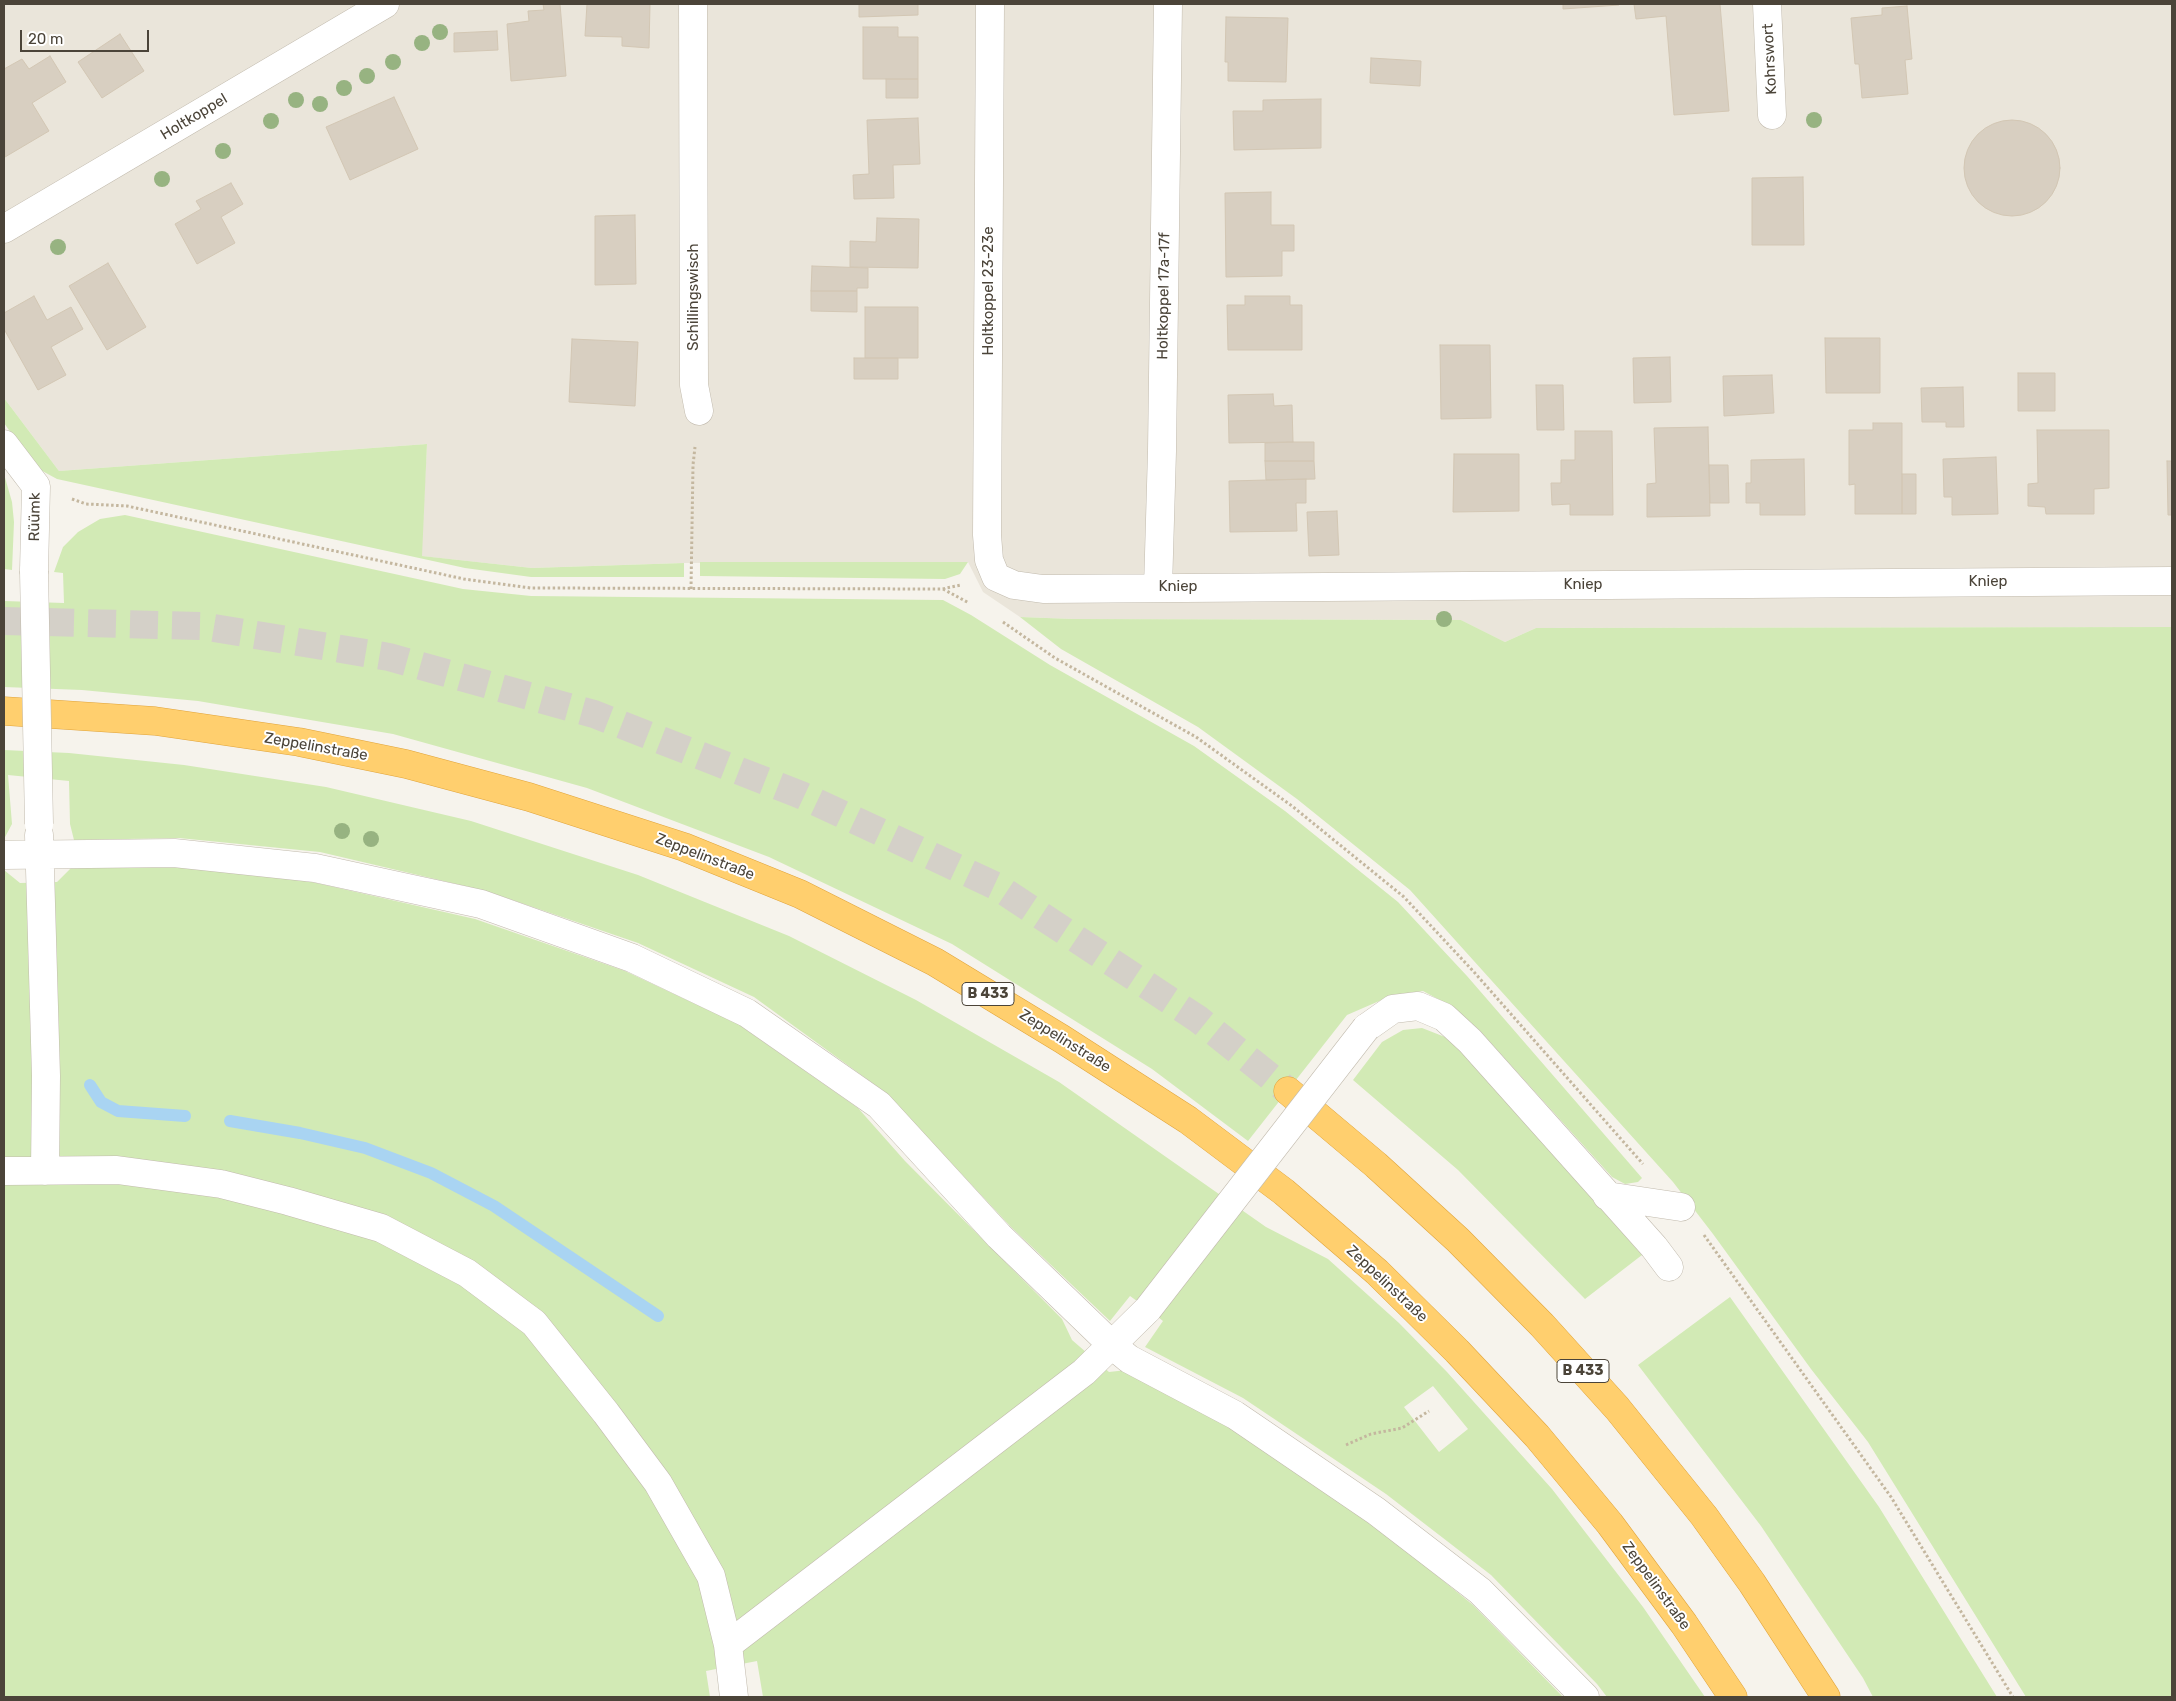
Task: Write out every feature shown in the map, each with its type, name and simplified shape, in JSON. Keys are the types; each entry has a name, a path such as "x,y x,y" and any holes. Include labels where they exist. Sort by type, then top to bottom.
{"highway":[{"name":"Zeppelinstraße","path":"4,711 155,721 299,742 406,764 510,792 702,854 800,894 935,962 1062,1038 1188,1120 1284,1192 1377,1272 1457,1351 1543,1444 1616,1532 1684,1624 1733,1697"},
{"name":"B 433","path":"1288,1091 1376,1165 1458,1240 1542,1325 1617,1408 1709,1523 1757,1591 1826,1697"}],"street":[{"name":"Holtkoppel","path":"4,229 385,4"},
{"name":"Schillingswisch","path":"693,4 694,385 699,411"},
{"name":"Holtkoppel 23-23e","path":"990,4 987,535 990,560 996,577"},
{"name":"Holtkoppel 17a-17f","path":"1158,588 1162,451 1168,4"},
{"name":"Kohrswort","path":"1767,4 1772,115"},
{"name":"Rüümk","path":"4,444 36,486 34,571 46,1076 45,1171"},
{"name":"Kniep","path":"996,577 1014,585 1043,589 2172,580"},
{"path":"4,855 174,853 315,868 480,904 632,958 747,1013 879,1105 999,1236 1112,1345 1129,1359 1235,1415 1376,1510 1480,1591 1585,1697"},
{"path":"728,1645 1084,1372 1148,1309 1366,1028 1393,1009 1418,1006 1444,1017 1470,1041 1607,1196 1654,1246 1669,1267"},
{"path":"4,1171 117,1170 221,1184 381,1228 467,1273 534,1323 606,1413 658,1483 711,1576 728,1645 734,1697"},
{"path":"1607,1196 1681,1207"}],"path":[{"path":"692,589 693,465 699,411"},
{"path":"36,486 86,504 127,506 464,579 530,588 942,589 996,577"},
{"path":"1310,1466 1320,1450 1346,1446 1371,1434 1402,1428 1429,1411"}],"shaded area":[{"path":"4,4 2172,4 2172,627 1536,628 1505,642 1461,620 1073,619 1020,617 983,592 968,562 684,563 532,568 421,556 427,444 59,471 4,398"}],"green space":[{"path":"4,398 59,471 427,444 422,556 532,568 684,563 684,577 531,577 465,568 57,479 35,467 4,423"},
{"path":"4,474 12,502 14,522 12,570 4,569"},
{"path":"125,515 463,589 531,596 943,600 971,615 1050,665 1194,746 1285,811 1398,902 1467,976 1642,1178 1638,1182 1625,1184 1612,1177 1480,1031 1451,1006 1423,991 1393,995 1347,1015 1248,1141 1152,1069 952,944 769,857 587,788 393,734 198,701 82,690 4,687 4,601 64,603 63,573 54,572 63,547 78,532 100,519"},
{"path":"700,562 968,562 960,574 945,579 700,576"},
{"path":"1020,617 1073,619 1461,620 1505,642 1536,628 2172,627 2172,1697 2026,1697 1868,1442 1811,1369 1713,1234 1673,1182 1410,890 1297,799 1198,727 1061,649"},
{"path":"4,750 69,753 184,765 326,787 471,821 638,875 789,936 916,1000 1059,1082 1266,1227 1328,1259 1399,1323 1447,1372 1552,1489 1643,1607 1705,1697 1607,1697 1597,1684 1491,1575 1386,1494 1243,1398 1145,1347 1163,1321 1148,1309 1130,1296 1110,1321 1011,1227 886,1093 754,997 638,943 486,891 320,852 179,838 74,840 70,824 69,781 8,775 12,824 4,839","holes":["1433,1386 1468,1429 1439,1452 1404,1407"]},
{"path":"172,864 312,882 475,919 625,971 738,1024 858,1108 905,1161 1062,1319 1072,1340 1109,1372 1127,1370 1235,1430 1366,1518 1473,1605 1563,1697 763,1697 757,1661 706,1671 710,1697 4,1697 4,870 20,883 57,882 71,868"},
{"path":"1422,1028 1445,1037 1465,1052 1642,1255 1585,1299 1458,1170 1353,1080 1382,1042 1403,1030"},
{"path":"1730,1297 1879,1507 1997,1697 1873,1697 1863,1678 1761,1526 1638,1365"}],"building":[{"path":"543,4 560,4 566,76 511,81 507,24 529,21 528,11 544,10"},
{"path":"587,4 650,4 649,48 622,46 622,37 585,36"},
{"path":"859,4 918,4 918,15 859,17"},
{"path":"1563,4 1618,4 1619,5 1563,9"},
{"path":"1634,4 1720,4 1729,111 1674,115 1666,16 1636,19"},
{"path":"1907,6 1912,59 1905,60 1908,94 1862,98 1859,64 1855,64 1851,18 1882,15 1882,8"},
{"path":"1226,17 1288,18 1286,82 1228,81 1228,62 1225,62"},
{"path":"863,27 898,27 898,37 918,37 918,79 863,79"},
{"path":"497,31 498,50 454,52 454,33"},
{"path":"120,34 144,71 102,98 78,62"},
{"path":"50,56 66,82 32,103 49,131 5,157 4,69 22,59 29,69"},
{"path":"1371,58 1421,61 1420,86 1370,83"},
{"path":"886,79 918,79 918,98 886,98"},
{"path":"394,97 418,149 350,180 326,127"},
{"path":"1321,99 1321,148 1234,150 1233,111 1263,111 1263,100"},
{"path":"918,118 920,164 893,165 894,198 854,199 853,175 869,174 867,120"},
{"path":"2012,120 2031,123 2046,134 2057,149 2060,168 2057,187 2046,202 2031,213 2012,216 1993,213 1978,202 1967,187 1964,168 1967,149 1978,134 1993,123"},
{"path":"1803,177 1804,245 1752,245 1752,178"},
{"path":"231,183 243,204 221,217 235,243 197,264 175,224 201,209 196,201"},
{"path":"1271,192 1271,225 1294,225 1294,251 1282,251 1282,276 1226,277 1225,193"},
{"path":"635,215 636,284 595,285 595,216"},
{"path":"877,218 919,219 918,268 850,267 850,241 876,242"},
{"path":"108,263 146,327 107,350 69,286"},
{"path":"812,266 868,268 868,288 857,288 857,291 811,291"},
{"path":"811,291 857,291 857,312 811,311"},
{"path":"34,296 47,320 71,307 83,329 51,347 66,375 38,390 4,329 4,313"},
{"path":"1245,296 1290,296 1290,305 1302,305 1302,350 1228,350 1227,305 1245,305"},
{"path":"865,307 918,307 918,358 865,358"},
{"path":"1825,338 1880,338 1880,393 1826,393"},
{"path":"572,339 638,342 635,406 569,402"},
{"path":"1440,345 1490,345 1491,418 1441,419"},
{"path":"1670,357 1671,402 1634,403 1633,358"},
{"path":"854,358 898,358 898,379 854,379"},
{"path":"2018,373 2055,373 2055,411 2018,411"},
{"path":"1772,375 1774,413 1724,416 1723,376"},
{"path":"1536,385 1563,385 1564,430 1537,430"},
{"path":"1963,387 1964,427 1946,427 1946,422 1922,422 1921,388"},
{"path":"1273,394 1274,406 1292,405 1293,442 1229,443 1228,395"},
{"path":"1873,423 1902,423 1902,514 1855,514 1855,484 1849,485 1849,430 1873,430"},
{"path":"1708,427 1710,516 1647,517 1647,484 1656,483 1654,428"},
{"path":"2037,430 2109,430 2109,488 2094,489 2094,514 2046,514 2045,507 2028,506 2028,484 2038,483"},
{"path":"1575,431 1612,431 1613,515 1570,515 1570,504 1552,505 1551,483 1561,483 1561,460 1575,460"},
{"path":"1314,442 1314,461 1265,461 1265,443"},
{"path":"1454,454 1519,454 1519,511 1453,512"},
{"path":"1996,457 1998,514 1952,515 1952,497 1944,497 1943,459"},
{"path":"1804,459 1805,515 1760,515 1760,503 1746,503 1746,483 1751,483 1751,460"},
{"path":"1265,461 1314,461 1315,479 1266,480"},
{"path":"2167,461 2172,461 2172,515 2168,515"},
{"path":"1709,465 1728,465 1729,503 1710,503"},
{"path":"1902,474 1916,474 1916,514 1902,514"},
{"path":"1306,479 1306,503 1296,503 1297,531 1230,532 1229,481"},
{"path":"1337,511 1339,555 1309,556 1307,512"}],"waterway":[{"path":"90,1085 101,1102 118,1111 185,1116"},
{"path":"230,1121 300,1133 365,1148 431,1173 494,1206 658,1316"}],"tunnel":[{"path":"4,621 202,626 389,657 594,714 801,795 996,886 1198,1019 1288,1091"}]}
